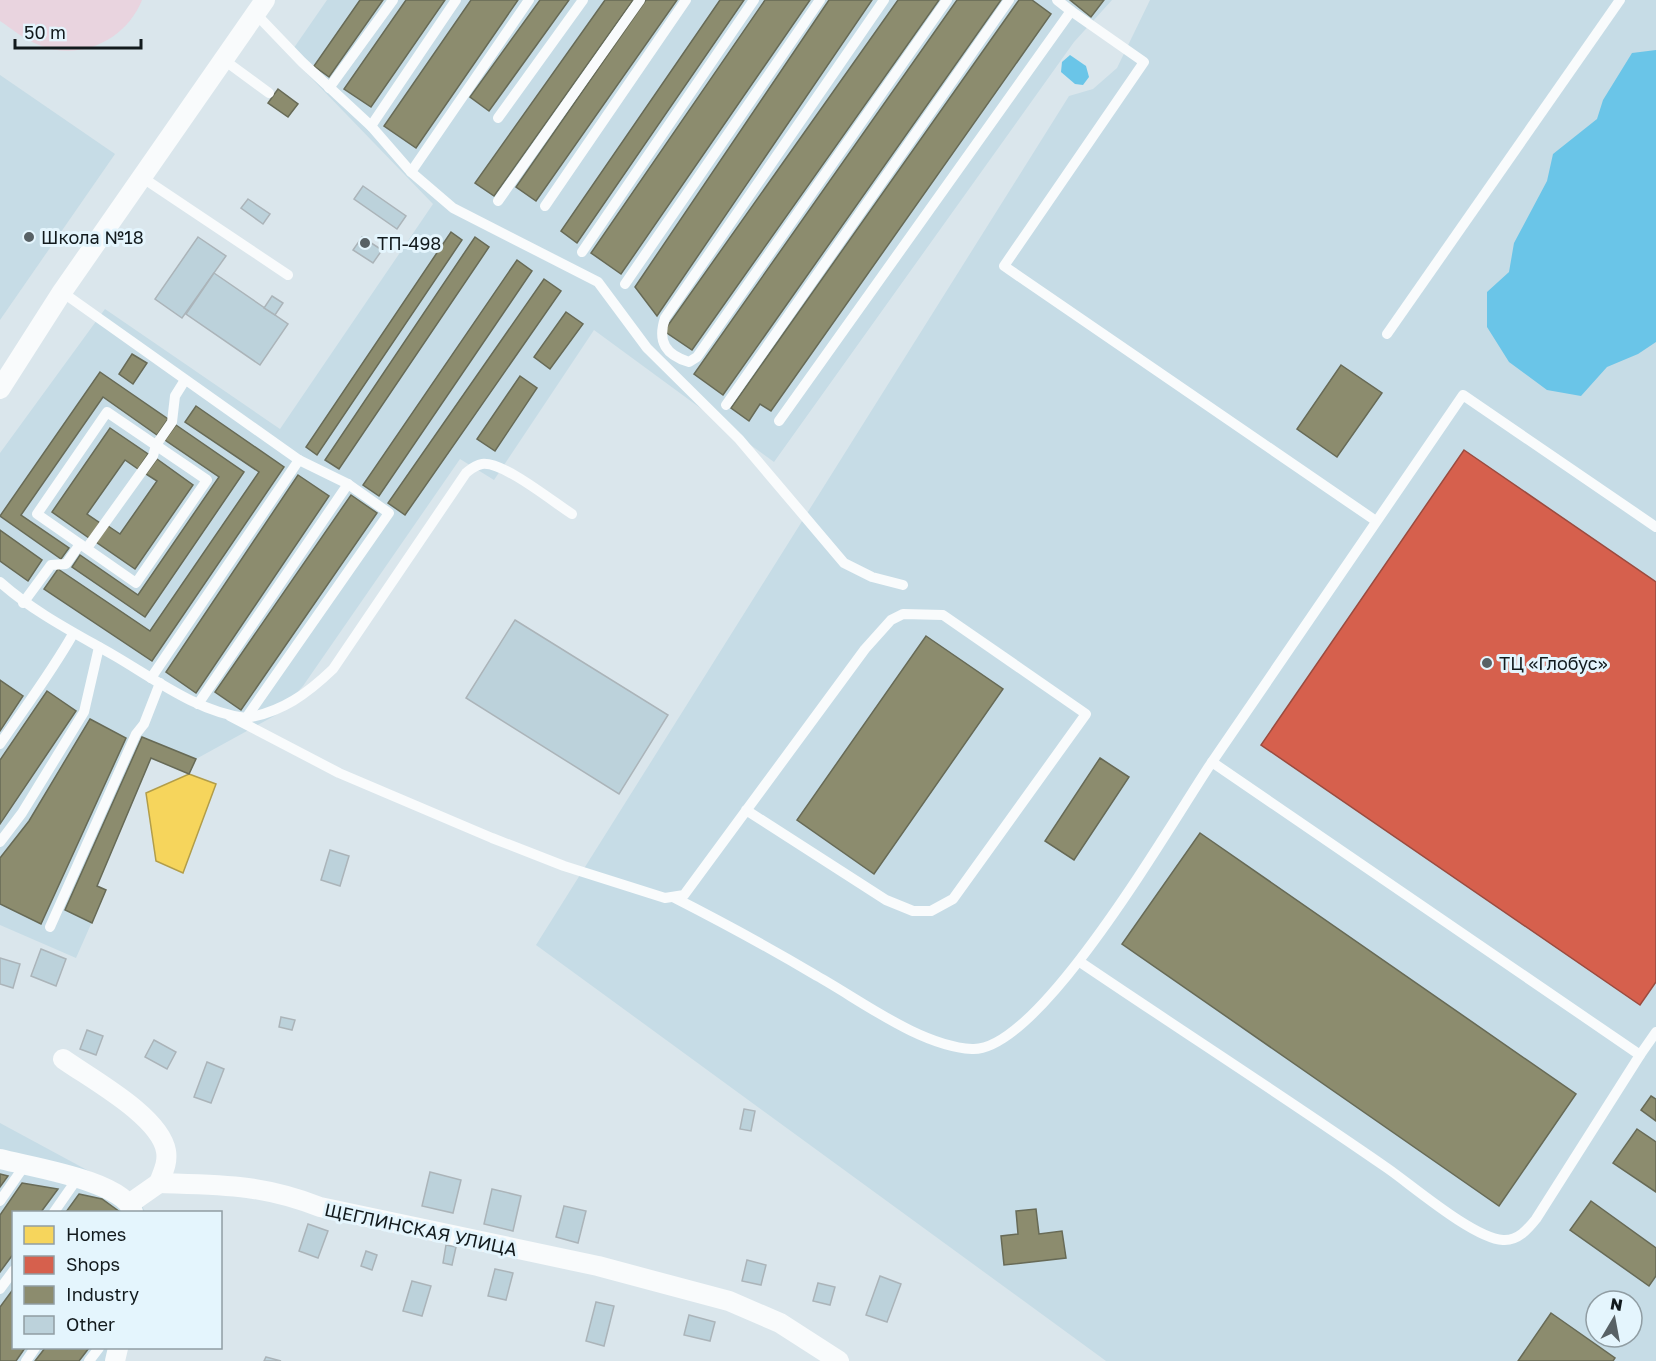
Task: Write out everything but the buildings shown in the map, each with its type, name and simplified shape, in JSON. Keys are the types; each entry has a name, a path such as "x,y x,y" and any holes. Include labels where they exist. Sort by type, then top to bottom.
{"street":[{"path":"0,389 62,292 260,7"},
{"path":"0,1158 100,1185 131,1209 159,1182 166,1165 166,1150 157,1129 139,1113 63,1059"},
{"name":"ЩЕГЛИНСКАЯ УЛИЦА","path":"159,1182 243,1186 283,1193 331,1210 609,1269 729,1301 780,1323 839,1361"}],"lane":[{"path":"329,88 393,0"},
{"path":"371,126 456,0"},
{"path":"411,172 529,0"},
{"path":"498,118 582,0"},
{"path":"498,201 640,0"},
{"path":"545,206 686,0"},
{"path":"582,252 754,0"},
{"path":"626,284 820,0"},
{"path":"884,0 665,318 660,332 662,343 679,359 689,362 697,357 947,0"},
{"path":"726,405 1009,0"},
{"path":"1057,0 1144,62 1004,266 1377,521"},
{"path":"1387,334 1620,0"},
{"path":"260,7 329,88 371,126 411,172 453,208 598,282 647,348 739,439 844,563 872,577 903,585"},
{"path":"779,421 1071,11"},
{"path":"224,60 269,93"},
{"path":"143,178 288,275"},
{"path":"62,292 299,460 348,484 389,513 246,718"},
{"path":"23,603 51,565 66,564 84,546 153,456 156,445 172,422 175,396 185,380"},
{"path":"673,897 747,935 908,1029 944,1043 974,1049 993,1045 1018,1030 1080,962 1212,762 1463,395 1656,527"},
{"path":"107,412 207,480 136,583 84,546 37,514 107,412"},
{"path":"50,927 136,734 144,724 156,680 299,460"},
{"path":"230,716 246,718 267,714 289,704 310,690 333,669 466,473 474,466 483,463 504,469 572,514"},
{"path":"198,704 348,484"},
{"path":"0,582 23,603 73,634 198,704 230,716 339,773 564,866 665,898 684,895 746,810 865,649 891,620 903,614 944,615 1086,714 953,899 931,911 913,911 886,900 746,810"},
{"path":"0,744 31,698 51,674 73,634"},
{"path":"0,842 22,813 84,712 99,647"},
{"path":"1212,762 1640,1055"},
{"path":"1080,962 1378,1162 1458,1219 1485,1234 1504,1240 1524,1233 1536,1219 1656,1032"},
{"path":"0,1201 25,1165"},
{"path":"55,1211 77,1179"},
{"path":"0,1289 12,1273"}],"shaded area":[{"path":"0,0 142,0 135,14 113,36 100,44 70,51 55,50 34,43 0,21"},
{"path":"327,0 1112,0 1074,42 774,462 594,330 494,480 460,459 303,686 276,715 196,759 189,774 151,759 97,885 106,890 76,958 0,925 0,453 105,309 280,429 433,204 289,55"},
{"path":"1150,0 1656,0 1656,1361 1106,1361 536,945 1069,96 1093,89 1117,68"},
{"name":"Школа №18","path":"0,75 115,154 0,320"},
{"path":"0,1123 124,1190 139,1200 144,1211 12,1211 12,1349 125,1349 122,1361 0,1361"}],"water":[{"path":"1656,50 1656,342 1638,354 1607,367 1581,396 1547,390 1509,362 1487,327 1487,292 1509,272 1514,243 1547,181 1553,154 1597,119 1603,100 1632,53"},
{"path":"1070,55 1086,66 1089,77 1083,85 1075,84 1061,72 1062,62"}],"place":[{"name":"Школа №18","path":"29,237"},
{"name":"ТП-498","path":"365,243"},
{"name":"ТЦ «Глобус»","path":"1487,663"}]}
